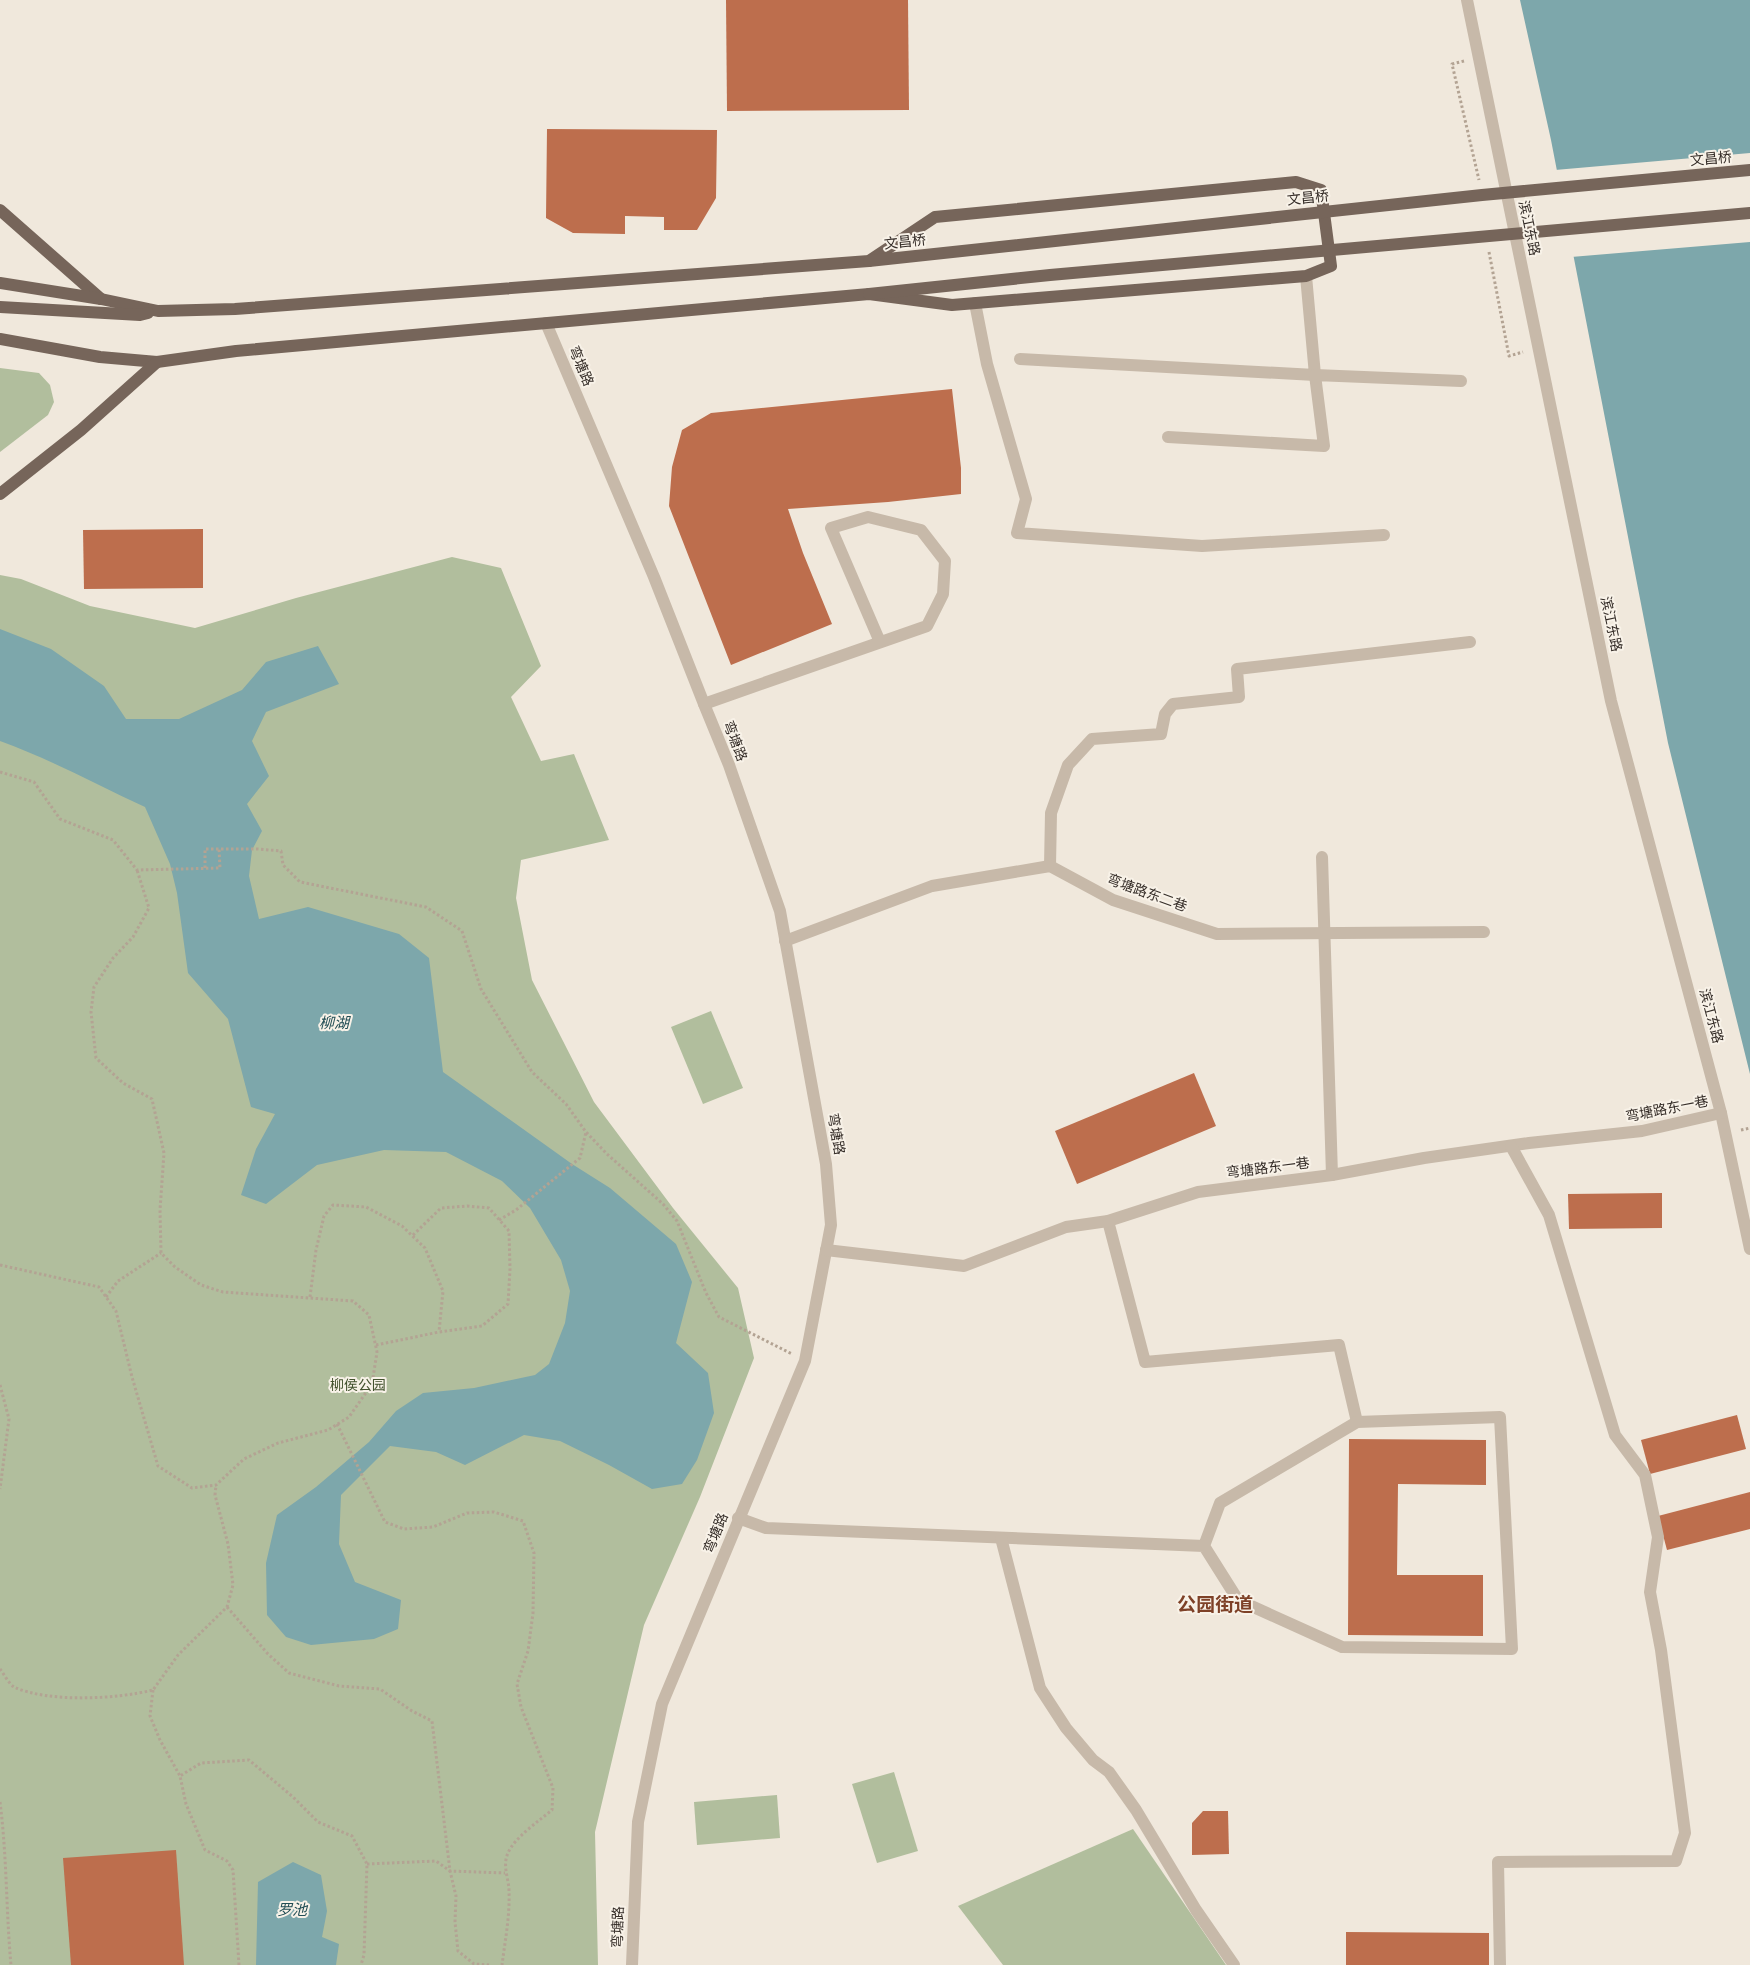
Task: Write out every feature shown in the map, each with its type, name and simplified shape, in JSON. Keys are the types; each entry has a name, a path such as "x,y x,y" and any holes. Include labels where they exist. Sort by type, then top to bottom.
{"main road":[{"name":"文昌桥","path":"158,311 236,309 869,261 1482,195 1750,170"},
{"path":"869,261 935,217 1296,182 1321,190 1331,266 1306,276 952,305 869,294"},
{"path":"0,210 101,298"},
{"path":"0,339 100,357 157,362 236,351 869,294 1050,275 1750,213"},
{"path":"0,283 101,298 158,311"},
{"path":"0,308 140,315 158,311"},
{"path":"0,494 81,430 157,362"}],"street":[{"name":"滨江东路","path":"1467,0 1611,701 1721,1113 1750,1249"},
{"path":"1168,437 1324,446 1306,276"},
{"path":"975,303 987,364 1026,499 1017,533 1202,546 1384,535"},
{"name":"弯塘路","path":"546,324 654,577 729,765 780,911 826,1164 830,1225 805,1361 662,1704 638,1822 632,1965"},
{"path":"1020,359 1460,381"},
{"path":"704,704 926,626 943,594 945,561 921,530 868,517 831,528 880,642"},
{"path":"785,941 932,886 1050,866 1051,813 1068,764 1092,739 1161,734 1165,714 1173,704 1240,697 1237,670 1470,642"},
{"path":"1322,857 1332,1175"},
{"name":"弯塘路东二巷","path":"1050,866 1113,900 1217,934 1484,932"},
{"name":"弯塘路东一巷","path":"826,1250 964,1266 1066,1227 1108,1220 1198,1192 1332,1175 1424,1158 1511,1146 1642,1131 1721,1113"},
{"path":"1500,1965 1498,1862 1676,1862 1684,1833 1661,1650 1650,1592 1658,1537 1644,1475 1616,1435 1549,1215 1511,1146"},
{"path":"1108,1220 1145,1362 1339,1345 1357,1422"},
{"path":"1500,1418 1512,1649 1342,1647 1238,1600 1204,1546 1220,1503 1357,1422 1500,1418"},
{"path":"738,1518 766,1528 1204,1546"},
{"path":"1001,1538 1040,1688 1066,1728 1093,1760 1109,1772 1136,1810 1196,1910 1234,1965"}],"path":[{"path":"1478,57 1452,64 1482,195"},
{"path":"1487,236 1508,356 1538,349"},
{"path":"0,772 34,782 60,819 112,840 137,870 149,908 133,937 112,958 94,987 91,1012 96,1058 124,1083 152,1099 164,1153 160,1210 161,1253 175,1267 200,1285 223,1292 353,1301 369,1315 376,1345 377,1352 372,1384 349,1417 328,1430 278,1443 244,1459 216,1485 192,1488 158,1466 132,1377 116,1311 99,1288 0,1264"},
{"path":"205,868 205,849 281,851 283,866 300,882 426,908 462,931 480,989 532,1072 566,1104 586,1132 630,1176 663,1204 677,1221 706,1293 719,1317 805,1361"},
{"path":"137,870 220,868 219,849"},
{"path":"499,1220 516,1210 580,1158 586,1132"},
{"path":"310,1297 316,1250 324,1216 333,1205 366,1207 402,1226 424,1248 443,1291 439,1332"},
{"path":"376,1345 439,1332 482,1326 508,1304 510,1269 509,1231 490,1208 467,1206 442,1208 412,1236"},
{"path":"106,1298 118,1281 161,1253"},
{"path":"0,1385 9,1419 0,1488"},
{"path":"337,1424 385,1522 404,1529 433,1527 467,1512 494,1512 523,1521 534,1553 533,1613 528,1651 517,1684 521,1707 554,1788 552,1810 523,1834 508,1853 505,1873 509,1890 507,1932 502,1965"},
{"path":"216,1485 215,1495 228,1544 233,1585 227,1607 178,1655 153,1690 150,1716 160,1740 180,1776 186,1804 205,1850 227,1862 233,1870 239,1965"},
{"path":"227,1607 268,1654 288,1673 339,1686 380,1689 412,1711 432,1721 450,1871 456,1896 455,1922 458,1951 474,1964 490,1965"},
{"path":"0,1669 13,1686 57,1698 134,1695 153,1690"},
{"path":"180,1776 200,1763 248,1760 293,1797 318,1822 352,1836 367,1864 364,1955 361,1965"},
{"path":"0,1802 5,1849 11,1965"},
{"path":"367,1864 436,1862 450,1871 505,1873"}],"green space":[{"path":"0,368 39,373 50,385 54,402 48,415 0,452"},
{"name":"柳侯公园","path":"452,557 501,568 541,666 511,697 541,761 574,754 609,840 521,860 516,898 532,980 594,1102 673,1208 738,1288 754,1358 700,1497 644,1625 595,1832 598,1965 0,1965 0,575 21,579 90,606 195,628 296,598"},
{"path":"711,1011 743,1088 703,1104 671,1027"},
{"path":"894,1772 918,1851 877,1863 852,1784"},
{"path":"777,1795 780,1838 697,1845 694,1802"},
{"path":"1133,1829 1226,1965 1003,1965 958,1906"}],"water":[{"path":"1520,0 1750,0 1750,1074 1668,743 1551,140"},
{"name":"柳湖","path":"0,629 51,649 104,686 126,719 179,719 242,690 266,662 318,646 339,684 266,712 252,741 269,776 247,804 262,831 252,850 249,876 259,919 308,907 399,934 429,958 443,1072 572,1164 610,1188 676,1244 692,1282 676,1343 708,1373 714,1413 697,1460 682,1484 652,1489 560,1441 524,1435 465,1465 436,1452 390,1446 341,1495 339,1544 355,1582 401,1600 398,1629 374,1639 311,1645 286,1637 267,1615 266,1563 277,1515 316,1487 369,1442 396,1411 423,1393 474,1388 535,1375 549,1364 565,1323 570,1291 561,1260 530,1208 502,1181 446,1152 384,1150 317,1165 266,1204 241,1195 256,1149 275,1114 251,1107 228,1019 188,973 177,893 170,864 145,807 55,764 0,741"},
{"name":"罗池","path":"293,1862 321,1875 327,1911 322,1937 339,1944 336,1965 256,1965 258,1882"}],"pier":[{"path":"1750,153 1750,242 1571,257 1555,170"}],"building":[{"path":"726,0 908,0 909,110 727,111"},
{"path":"547,129 717,130 716,198 697,230 664,230 664,217 625,216 625,234 573,233 546,218"},
{"path":"952,389 961,468 961,494 888,502 788,509 803,553 832,624 731,665 669,506 672,467 682,430 711,413"},
{"path":"203,529 203,588 84,589 83,530"},
{"path":"1194,1073 1216,1126 1077,1184 1055,1131"},
{"path":"1662,1193 1662,1228 1569,1229 1568,1194"},
{"path":"1737,1415 1746,1449 1650,1474 1641,1440"},
{"path":"1349,1439 1486,1440 1486,1485 1398,1484 1397,1575 1483,1575 1483,1636 1348,1635"},
{"path":"1750,1492 1750,1529 1667,1550 1658,1516"},
{"path":"1203,1811 1228,1811 1229,1854 1192,1855 1192,1823"},
{"path":"176,1850 184,1965 71,1965 63,1858"},
{"path":"1346,1932 1489,1933 1489,1965 1346,1965"}],"district":[{"name":"公园街道","path":"1215,1605"}]}
